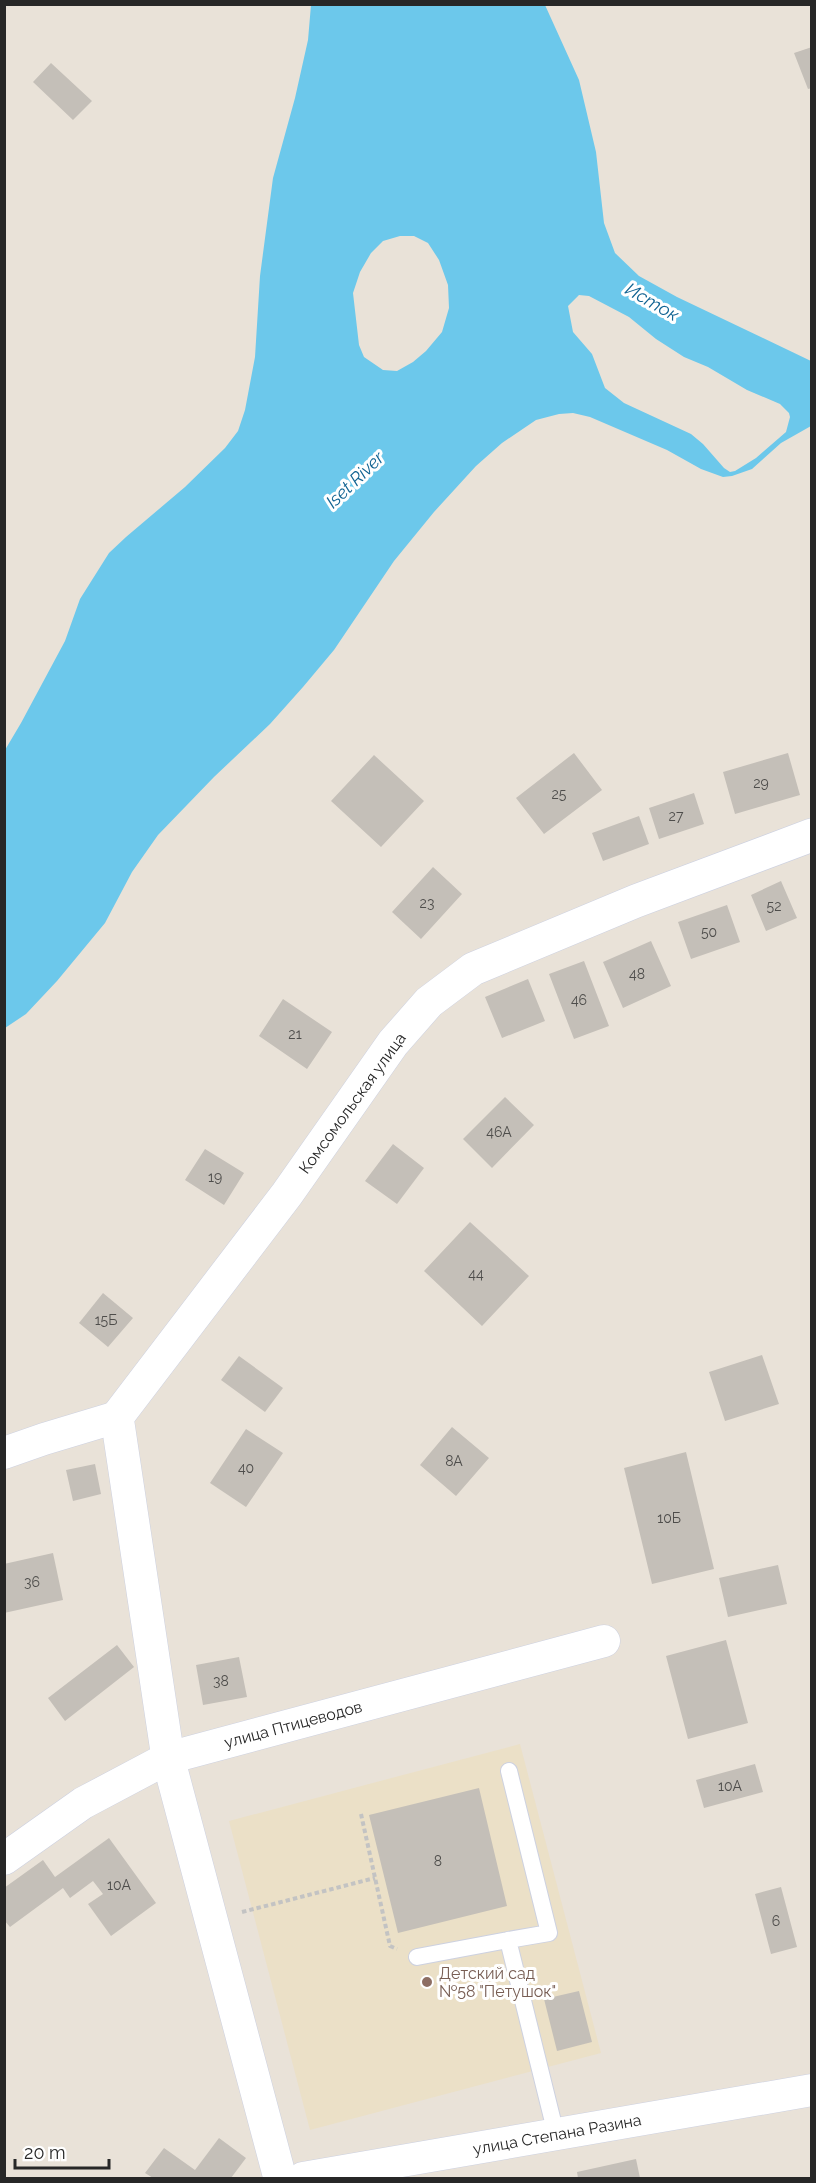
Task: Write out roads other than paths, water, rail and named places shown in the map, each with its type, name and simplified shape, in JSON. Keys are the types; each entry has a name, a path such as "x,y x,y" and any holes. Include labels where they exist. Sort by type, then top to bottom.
{"street":[{"name":"Комсомольская улица","path":"117,1417 287,1194 393,1043 429,1002 473,969 636,901 812,835"},
{"path":"4,1453 117,1417 168,1758 280,2178"},
{"name":"улица Птицеводов","path":"4,1859 82,1803 168,1758 604,1641"},
{"name":"улица Степана Разина","path":"303,2178 812,2090"}],"lane":[{"path":"417,1957 549,1932 509,1771"},
{"path":"508,1940 556,2134"}],"water":[{"path":"311,5 545,5 579,80 596,152 604,223 615,253 639,276 677,297 811,361 811,426 781,443 752,469 723,477 590,417 573,413 536,420 502,443 476,466 394,561 334,650 303,687 270,724 158,835 132,872 105,923 57,981 26,1014 5,1028 5,750 65,641 80,599 109,553 185,487 225,448 238,431 245,410 255,357 260,276 273,178 308,40","holes":["400,236 414,236 428,243 439,260 448,285 449,308 442,332 426,351 397,371 383,370 364,357 359,345 353,293 360,272 371,253 383,241","579,295 589,296 629,317 656,339 684,357 708,367 747,390 780,404 790,417 786,432 756,458 730,472 691,434 624,403 605,388 592,354 573,332 568,306"]}],"place":[{"name":"Детский сад №58 \"Петушок\"","path":"427,1982"}],"water label":[{"name":"Исток","path":"652,302"},
{"name":"Iset River","path":"355,480"}]}
